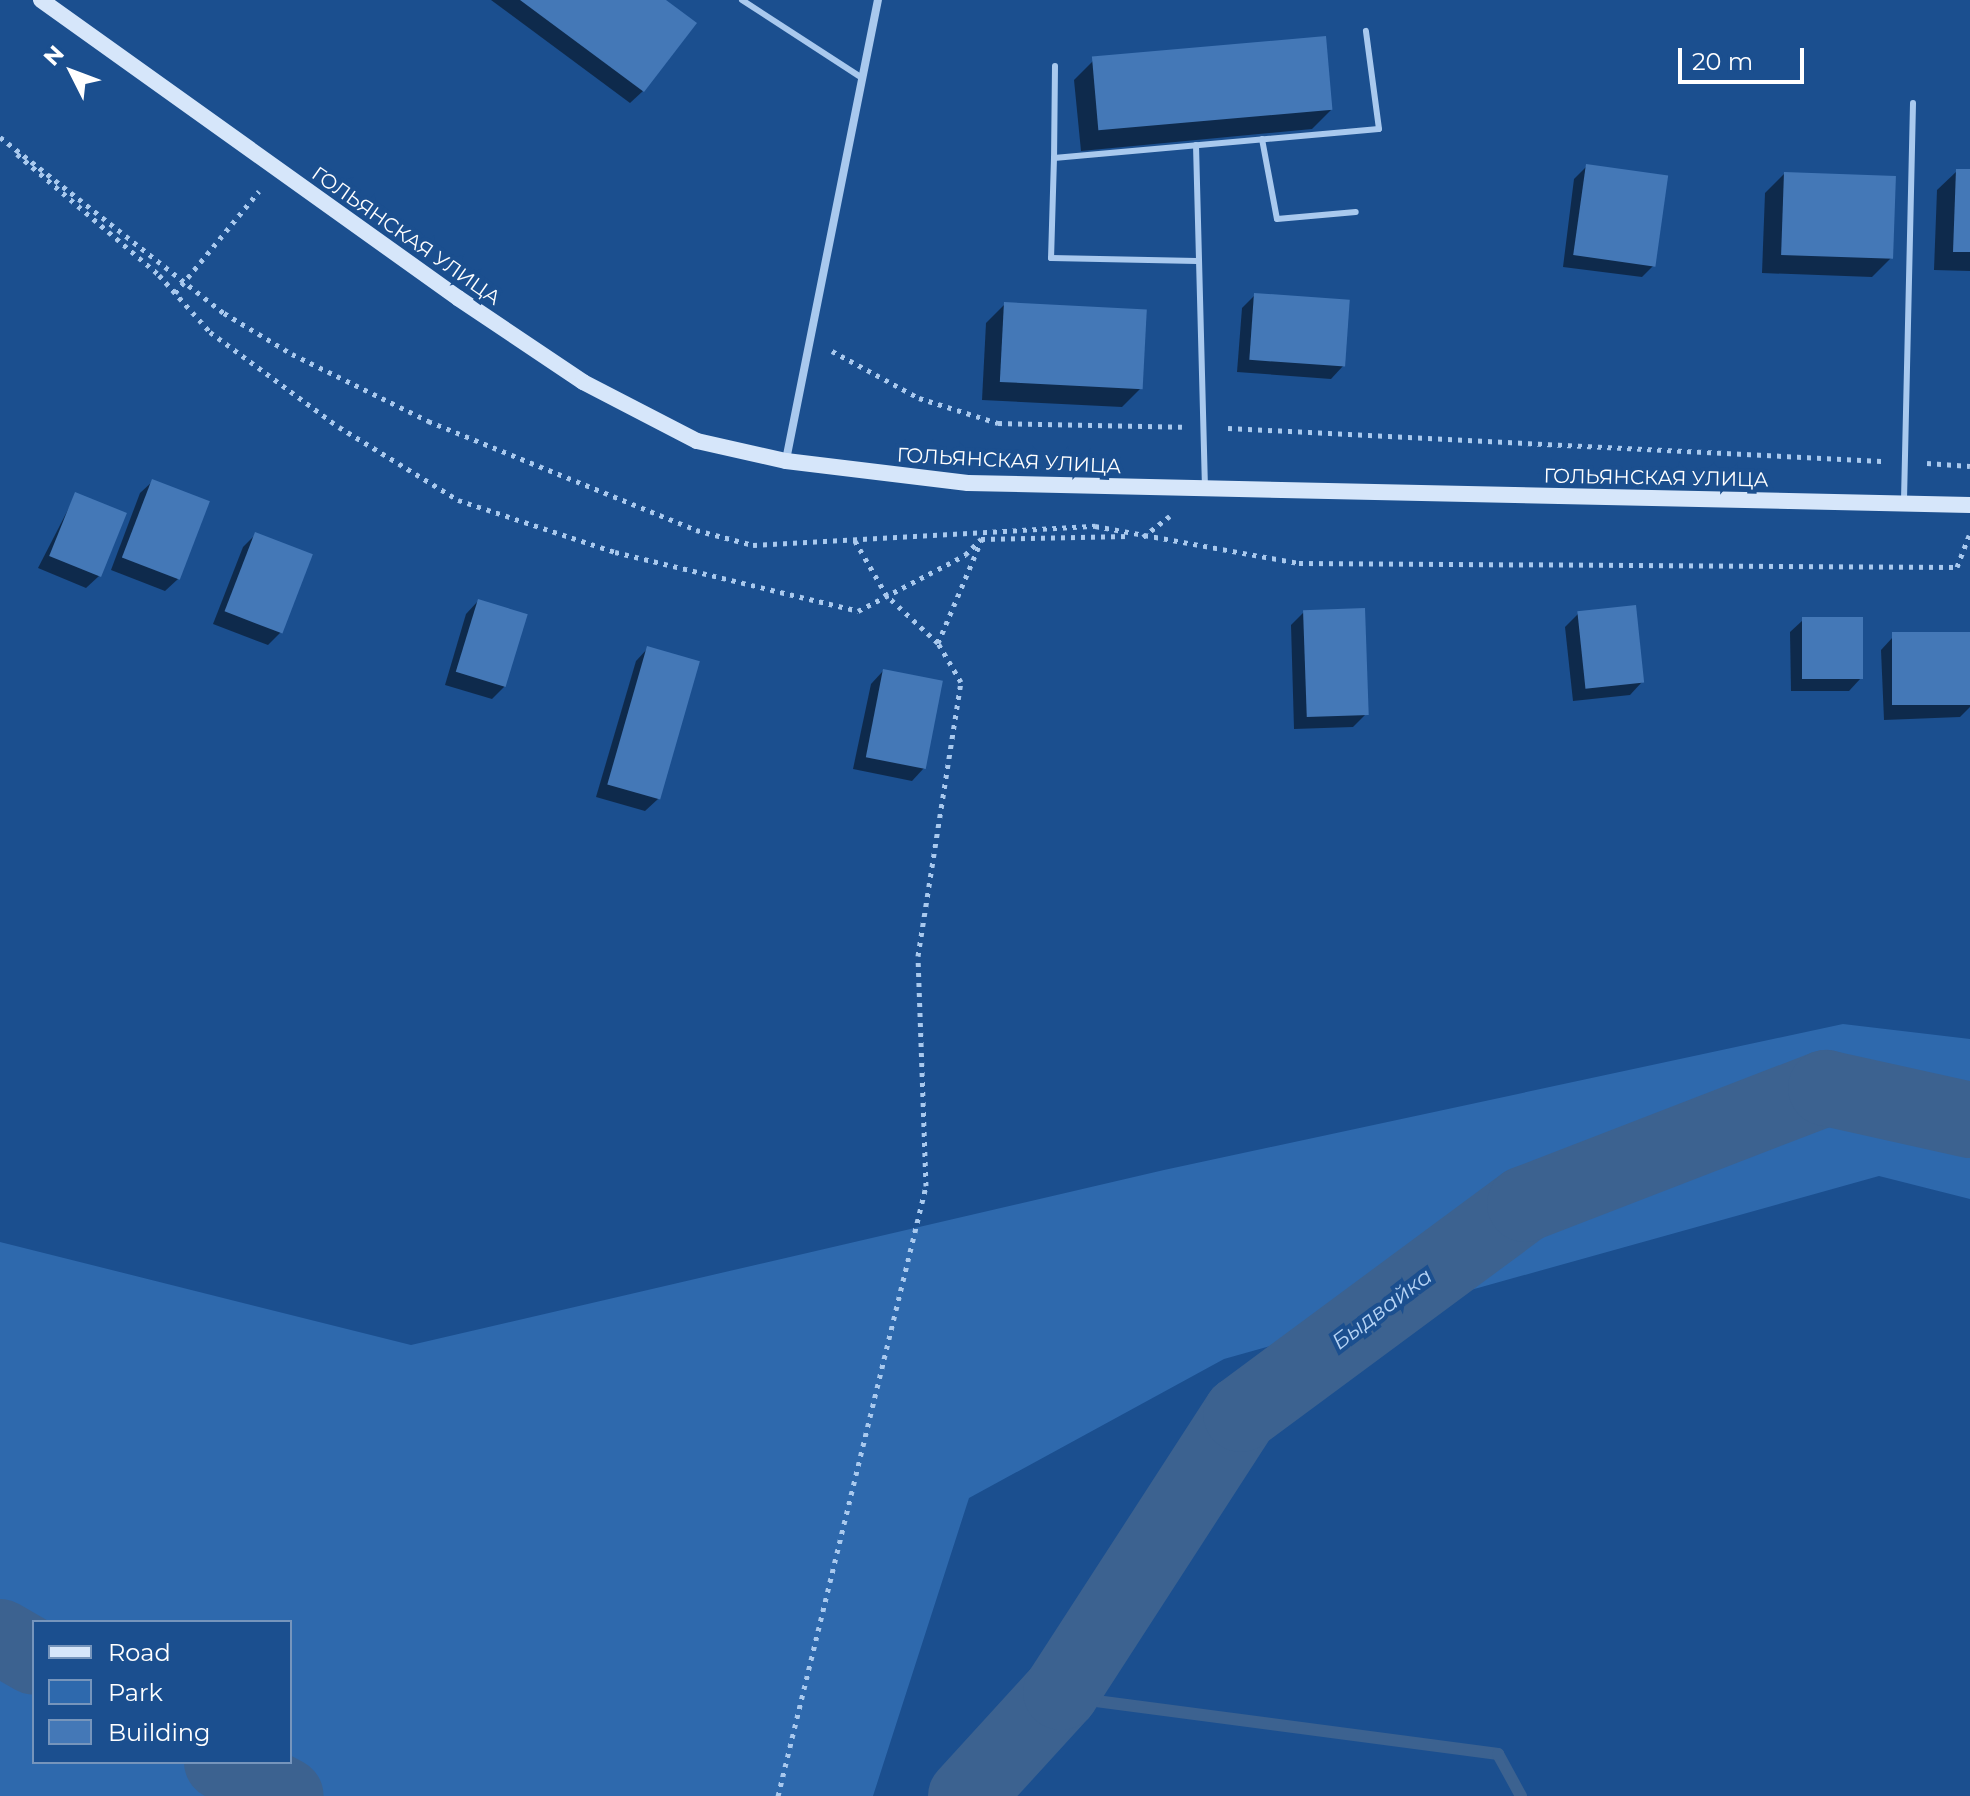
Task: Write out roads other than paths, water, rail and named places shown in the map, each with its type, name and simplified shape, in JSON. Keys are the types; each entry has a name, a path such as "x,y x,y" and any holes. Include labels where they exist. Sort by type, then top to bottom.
{"main road":[{"name":"ГОЛЬЯНСКАЯ УЛИЦА","path":"41,0 583,382 697,441 786,461 968,483 1970,505"}],"street":[{"path":"786,461 878,0"}],"lane":[{"path":"742,0 862,78"},
{"path":"1054,158 1379,129 1366,31"},
{"path":"1055,66 1051,258 1197,261"},
{"path":"1904,504 1913,103"},
{"path":"1262,139 1277,219 1356,212"},
{"path":"1196,145 1205,488"}],"waterway":[{"name":"Быдвайка","path":"966,1796 1061,1692 1241,1414 1525,1204 1826,1088 1970,1120"},
{"name":"Быдвайка","path":"0,1637 32,1656"},
{"path":"1058,1696 1498,1754 1521,1796"},
{"name":"Быдвайка","path":"226,1764 286,1796"}]}
